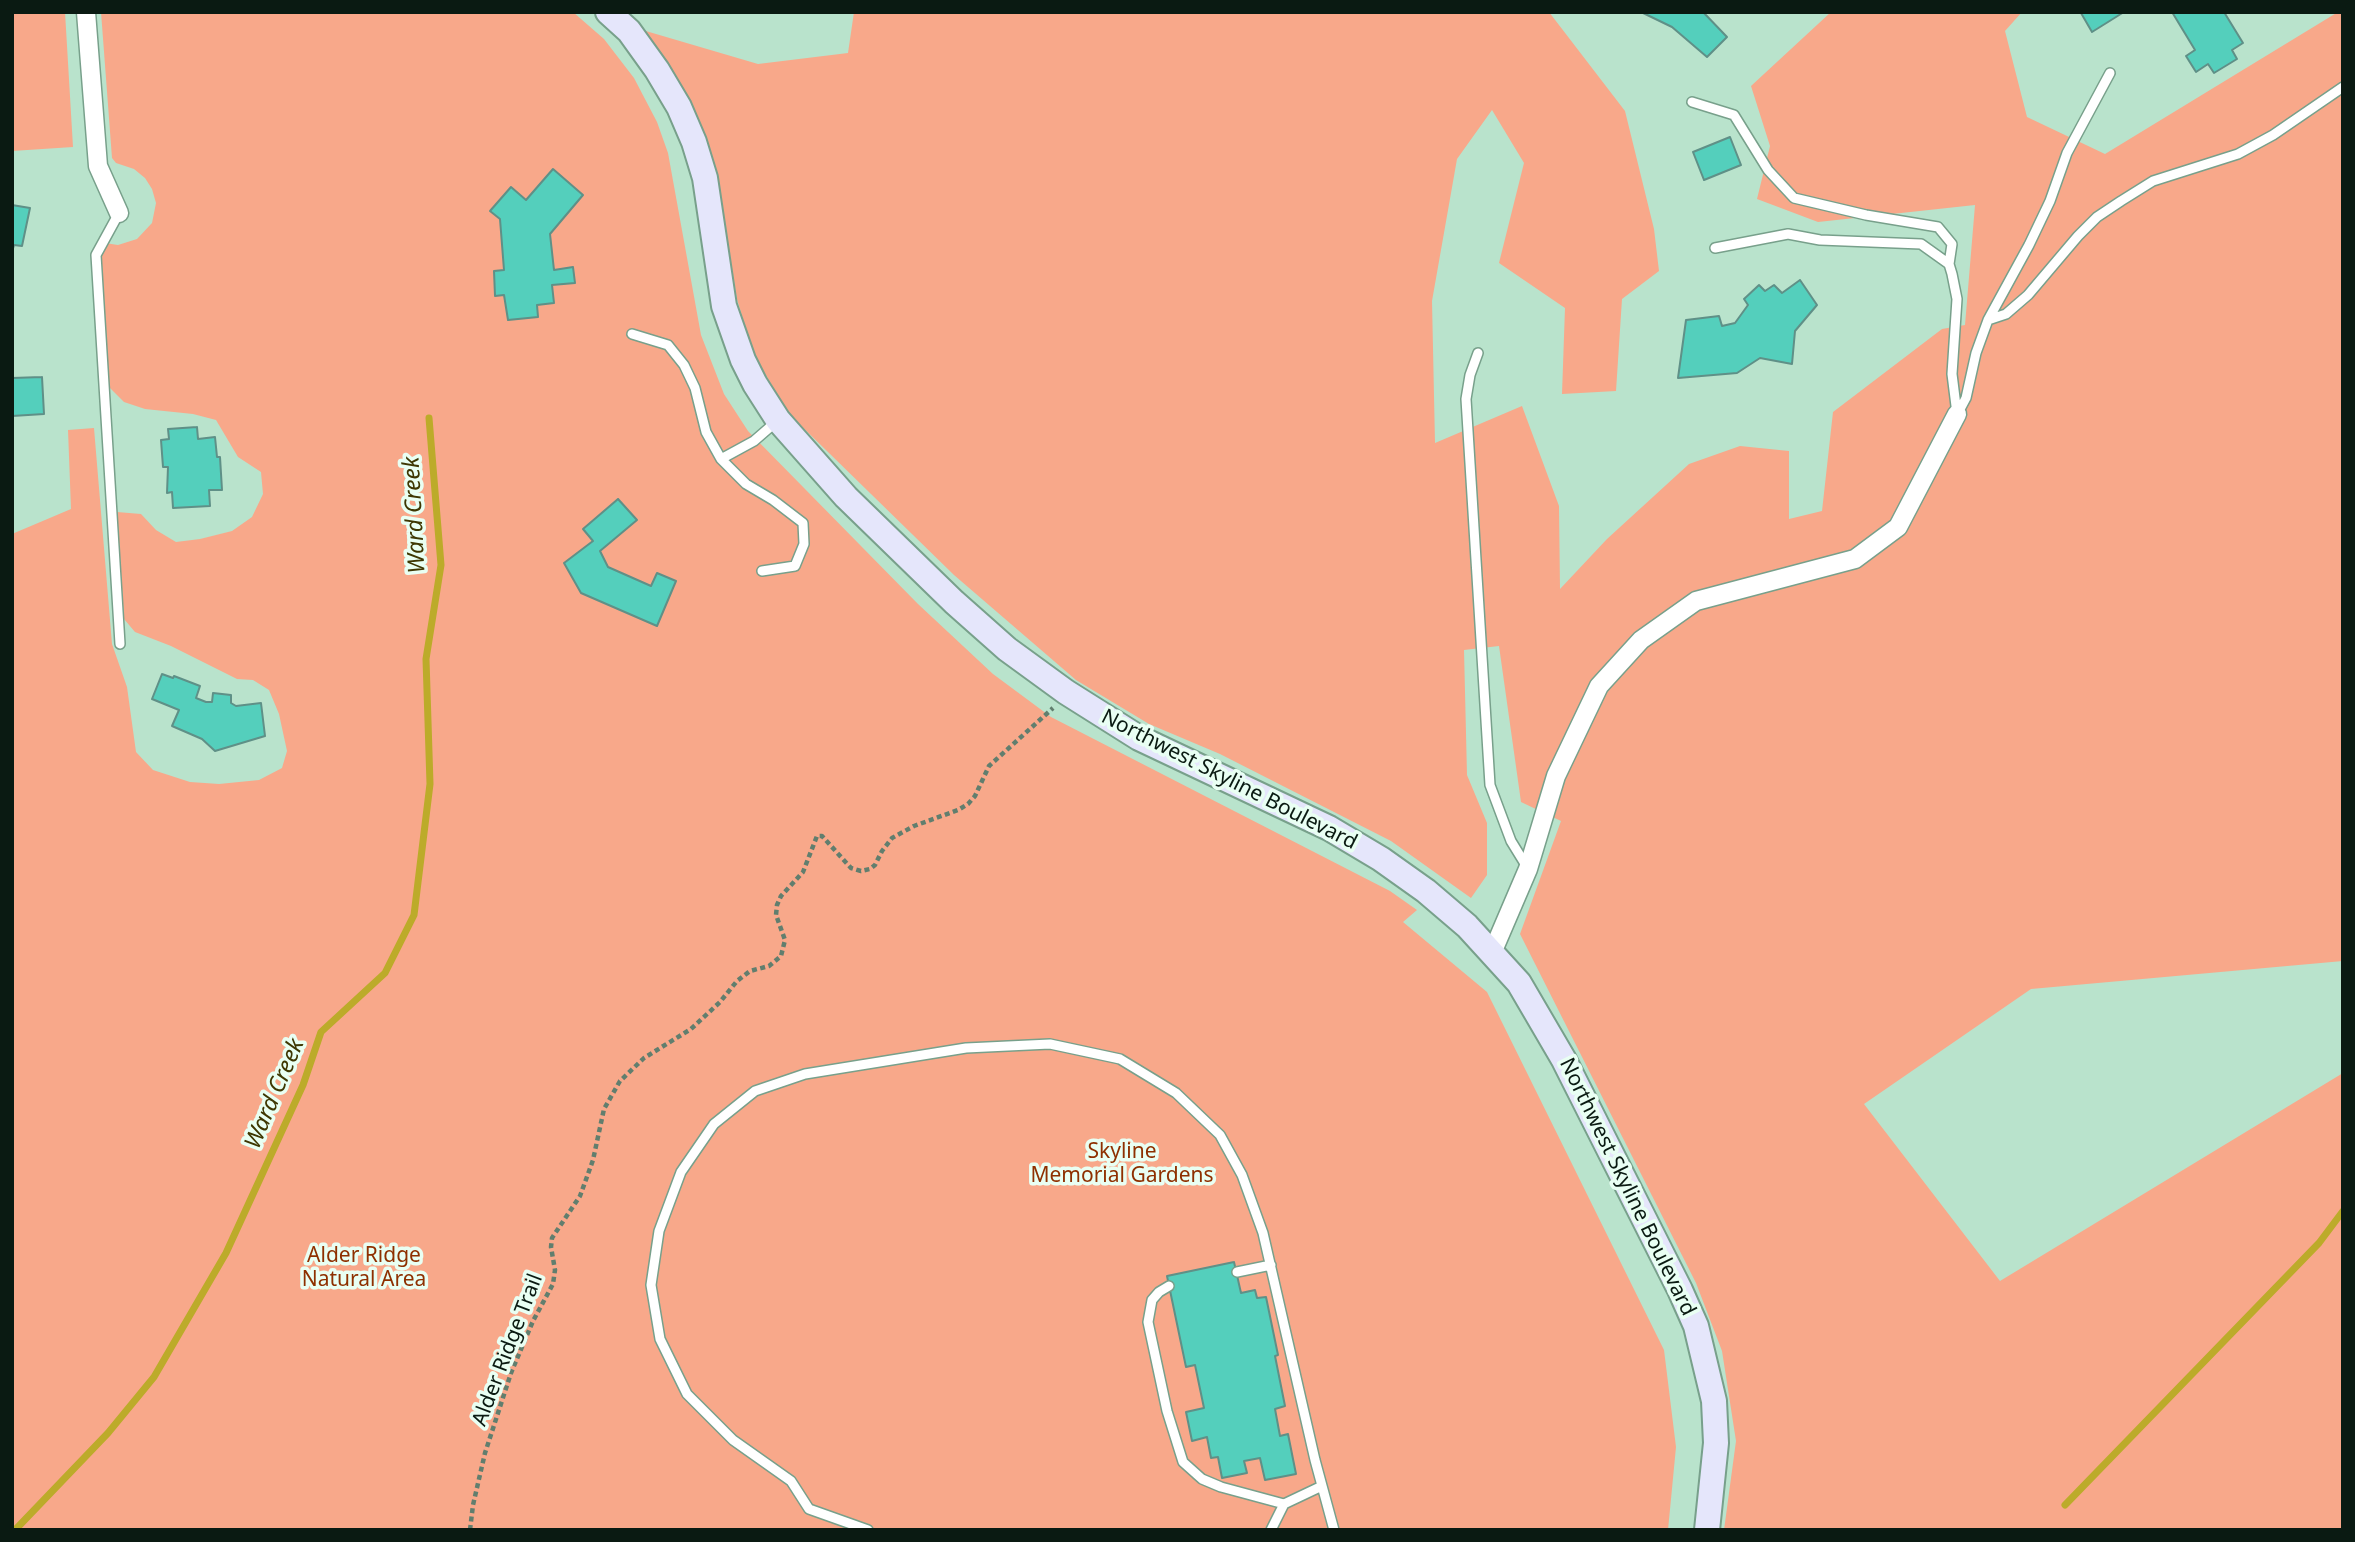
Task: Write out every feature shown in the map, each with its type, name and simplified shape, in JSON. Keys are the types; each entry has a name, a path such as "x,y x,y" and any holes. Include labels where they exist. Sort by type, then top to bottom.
{"main road":[{"name":"Northwest Skyline Boulevard","path":"608,12 629,30 657,70 679,107 694,142 705,178 724,306 755,384 778,420 846,497 954,602 1007,649 1066,692 1139,738 1329,828 1370,852 1426,891 1467,926 1519,983 1552,1038 1696,1326 1714,1401 1716,1443 1707,1530"}],"street":[{"path":"86,12 98,166 119,213"},
{"path":"1492,953 1528,869 1556,776 1599,686 1641,639 1696,601 1855,559 1898,527 1957,414"}],"lane":[{"path":"1957,414 1966,398 1976,353 1988,320 2034,234 2050,201 2067,153 2110,73"},
{"path":"1988,320 2006,314 2021,301 2078,236 2097,217 2121,201 2153,181 2238,154 2273,135 2343,87"},
{"path":"1692,102 1734,115 1768,170 1794,198 1866,215 1938,227 1952,244 1950,264 1956,299 1952,374 1957,414"},
{"path":"119,213 96,255 120,644"},
{"path":"1715,248 1788,234 1820,240 1921,244 1950,264"},
{"path":"632,334 668,345 684,365 695,388 706,432 721,459 746,484 803,523 804,544 795,566 762,571"},
{"path":"1478,354 1469,375 1466,399 1490,785 1511,841 1528,869"},
{"path":"721,459 754,441 778,420"},
{"path":"868,1530 809,1509 791,1481 733,1440 687,1394 660,1339 651,1285 659,1231 681,1171 714,1124 755,1091 805,1074 966,1048 1050,1044 1120,1059 1176,1093 1220,1135 1242,1175 1263,1233 1334,1530"},
{"path":"1237,1272 1271,1265"},
{"path":"1169,1286 1152,1300 1148,1322 1167,1411 1184,1462 1202,1479 1221,1487 1284,1504"},
{"path":"1271,1530 1284,1504 1322,1486"}],"path":[{"name":"Alder Ridge Trail","path":"470,1530 472,1505 485,1453 511,1373 533,1321 553,1284 555,1270 552,1238 580,1196 593,1160 604,1110 620,1081 644,1058 691,1029 720,1002 737,981 750,971 769,966 781,956 785,940 776,915 777,905 781,896 803,872 817,836 822,836 851,868 861,871 870,869 892,838 968,804 975,796 989,766 1054,707 1066,692"}],"green space":[{"path":"12,12 65,12 73,147 12,151"},
{"path":"101,12 573,12 604,39 634,78 657,122 668,153 701,335 724,394 748,431 918,604 993,674 1051,717 1390,891 1417,910 1403,922 1487,992 1664,1350 1676,1447 1668,1530 12,1530 12,534 71,509 68,430 94,428 112,644 127,687 136,752 153,770 190,782 219,784 259,780 282,768 287,751 279,714 269,690 253,680 237,679 171,646 135,632 124,619 117,512 141,514 156,530 176,542 232,531 252,517 263,494 261,472 238,457 216,420 193,414 145,409 124,402 108,386 98,242 118,245 137,239 152,223 156,203 145,178 134,169 116,163 112,158"},
{"path":"854,12 1549,12 1625,111 1654,229 1659,271 1622,299 1616,391 1562,394 1565,308 1499,263 1524,163 1492,110 1457,159 1432,301 1435,443 1522,406 1559,506 1560,589 1607,539 1689,464 1740,446 1789,451 1789,519 1822,511 1833,412 1942,329 1965,325 1975,205 1818,222 1757,199 1770,146 1751,86 1831,12 2022,12 2005,31 2027,117 2105,154 2338,12 2343,12 2343,961 2031,989 1864,1104 2000,1281 2343,1073 2343,1530 1724,1530 1736,1441 1722,1351 1696,1283 1520,934 1561,821 1521,802 1499,646 1464,650 1467,775 1487,823 1487,875 1471,898 1391,841 1220,754 1149,724 1076,680 954,575 788,413 753,353 737,299 716,172 693,110 639,29 758,64 848,53"}],"building":[{"path":"1641,12 1703,12 1727,37 1707,57 1672,27"},
{"path":"2082,12 2124,12 2092,32"},
{"path":"2172,12 2224,12 2243,43 2232,50 2237,59 2214,73 2208,64 2196,72 2186,56 2195,50"},
{"path":"1730,137 1741,165 1704,180 1693,152"},
{"path":"553,169 583,195 550,234 554,270 573,267 575,283 552,285 554,303 537,305 538,317 508,320 504,295 495,296 494,271 504,270 500,219 490,211 511,187 526,200"},
{"path":"12,205 30,208 22,246 14,245 12,252"},
{"path":"1800,280 1817,305 1795,331 1792,364 1760,358 1737,373 1678,378 1686,320 1719,316 1722,326 1735,323 1748,305 1744,299 1759,285 1765,291 1774,285 1782,293"},
{"path":"42,377 44,414 12,416 12,378"},
{"path":"197,427 198,439 215,437 217,457 220,457 222,490 209,490 210,506 173,508 172,492 167,493 168,467 163,467 161,440 169,439 168,429"},
{"path":"618,499 637,520 600,551 608,567 651,586 657,573 676,581 657,626 581,593 564,563 593,541 583,529"},
{"path":"162,674 200,686 196,698 206,702 212,702 213,693 231,695 231,703 236,706 261,703 265,736 215,751 202,739 172,726 179,710 152,699"},
{"path":"1234,1262 1241,1293 1255,1290 1257,1298 1266,1297 1285,1406 1275,1409 1280,1436 1288,1434 1296,1474 1265,1480 1260,1458 1244,1461 1247,1473 1222,1478 1218,1457 1211,1458 1207,1437 1192,1441 1186,1412 1204,1408 1195,1365 1186,1367 1167,1276"}],"waterway":[{"name":"Ward Creek","path":"15,1530 108,1433 154,1377 226,1253 303,1085 321,1032 385,973 414,915 430,784 426,659 441,565 429,418"},
{"path":"2065,1505 2319,1243 2343,1211"}],"park label":[{"name":"Skyline Memorial Gardens","path":"1122,1164"},
{"name":"Alder Ridge Natural Area","path":"364,1268"}]}
